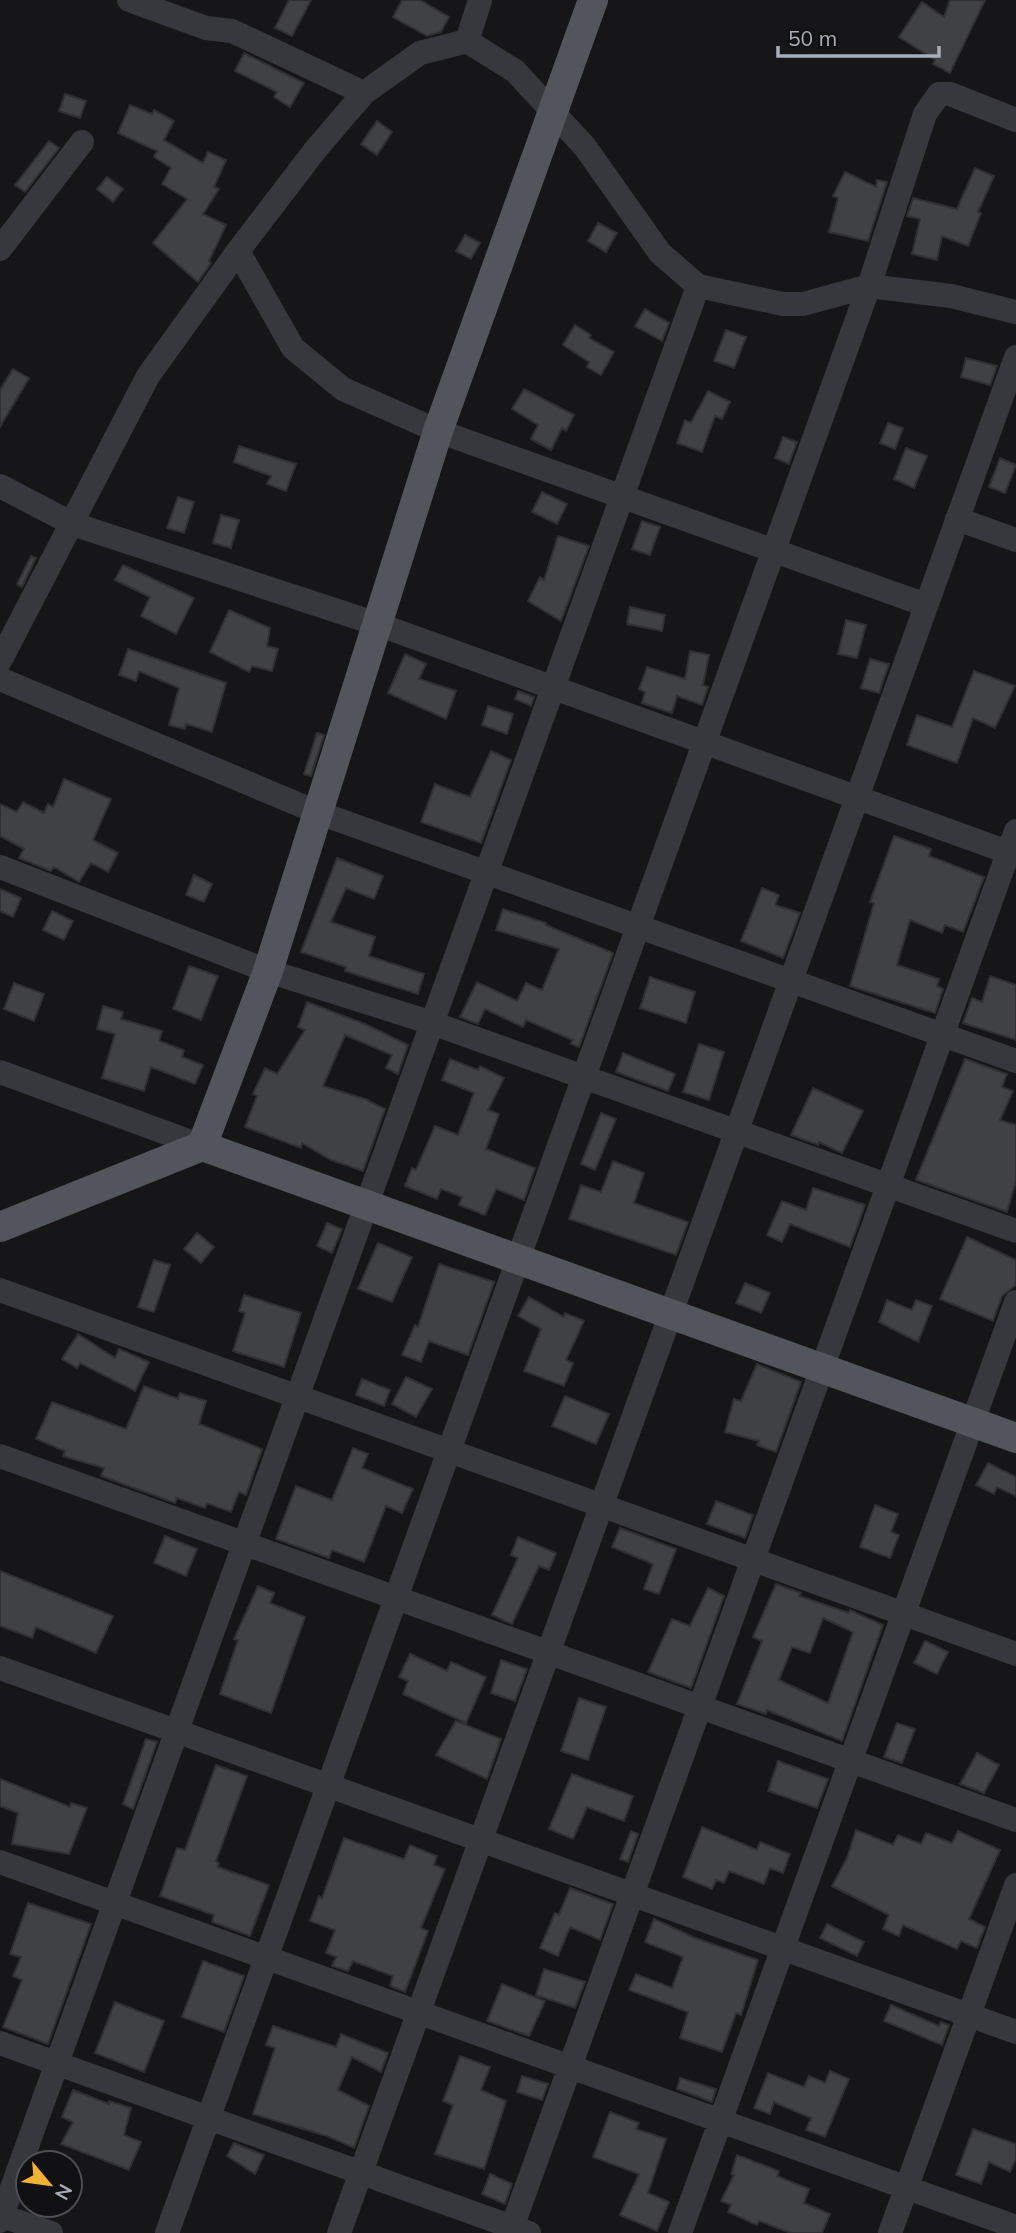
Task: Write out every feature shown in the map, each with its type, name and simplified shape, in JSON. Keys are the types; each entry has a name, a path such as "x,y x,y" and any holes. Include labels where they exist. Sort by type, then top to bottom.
{"main road":[{"path":"202,1146 268,971 438,430 593,0"},
{"path":"0,1227 202,1146 1016,1438"}],"street":[{"path":"129,0 206,27 232,32 363,93"},
{"path":"467,41 480,0"},
{"path":"0,661 148,376 238,251 316,149 363,93 420,53 467,41 515,71 585,147 660,253 698,286 762,302 793,304 869,286 951,296 1016,312"},
{"path":"167,2233 774,551 932,102 939,94 950,94 1016,120"},
{"path":"0,249 82,142"},
{"path":"238,251 281,329 304,359 344,389 438,430 926,605"},
{"path":"51,2233 1,2217 698,286"},
{"path":"339,2233 1016,357"},
{"path":"0,486 73,524 377,624 857,798 1014,846 943,1034 632,1894 570,2067 517,2231 0,2043"},
{"path":"957,520 1016,540"},
{"path":"0,679 319,813 1016,1061"},
{"path":"0,867 268,971 432,1023 1016,1231"},
{"path":"0,1072 202,1146"},
{"path":"0,1290 1016,1654"},
{"path":"680,2233 1016,1302"},
{"path":"0,1456 1016,1820"},
{"path":"0,1668 1016,2032"},
{"path":"0,1861 1016,2227"},
{"path":"890,2233 1016,1885"}],"building":[{"path":"289,0 311,0 292,36 275,28"},
{"path":"402,0 420,0 449,17 441,32 427,36 393,17"},
{"path":"950,0 985,0 950,73 933,64 935,60 899,37 922,2 944,17"},
{"path":"244,53 304,83 290,107 274,97 277,92 235,71"},
{"path":"65,94 86,101 80,118 59,111"},
{"path":"130,105 152,114 154,110 174,121 164,140 203,163 208,152 226,160 214,187 219,189 203,214 226,225 209,261 211,263 198,282 153,243 187,199 162,184 171,168 154,157 157,151 118,133"},
{"path":"377,121 392,132 377,155 361,144"},
{"path":"49,141 59,148 25,192 15,185"},
{"path":"975,168 994,176 978,212 981,213 968,246 942,236 937,260 912,254 920,219 907,216 913,198 957,209"},
{"path":"845,172 876,187 877,180 887,182 868,241 829,232 838,198 833,196"},
{"path":"107,177 123,189 113,202 97,189"},
{"path":"598,223 617,233 606,252 588,241"},
{"path":"465,235 480,243 471,259 456,251"},
{"path":"645,309 669,323 662,341 635,326"},
{"path":"575,325 591,335 589,338 614,352 601,375 587,367 589,362 563,345"},
{"path":"726,330 746,337 734,368 714,361"},
{"path":"966,358 997,366 990,385 961,377"},
{"path":"13,369 29,378 0,427 0,390"},
{"path":"524,389 574,415 566,431 562,428 551,450 531,439 538,425 512,409"},
{"path":"708,391 730,402 722,419 715,416 702,452 677,443 685,420 691,423"},
{"path":"888,423 903,428 895,449 880,443"},
{"path":"783,437 797,442 789,464 775,458"},
{"path":"239,446 296,464 286,491 267,484 271,476 234,462"},
{"path":"906,448 927,456 914,488 894,479"},
{"path":"1000,458 1016,465 1005,493 989,487"},
{"path":"542,492 567,504 557,524 532,512"},
{"path":"178,497 194,502 184,533 167,528"},
{"path":"221,515 239,520 231,548 213,543"},
{"path":"642,521 660,527 650,555 632,549"},
{"path":"558,536 589,546 561,621 528,601 540,577 544,580"},
{"path":"31,556 36,558 22,587 17,584"},
{"path":"123,565 194,598 176,634 141,616 150,597 115,580"},
{"path":"630,607 665,615 662,631 627,624"},
{"path":"229,610 270,628 267,646 278,649 272,671 252,666 249,672 210,652"},
{"path":"846,620 866,625 857,658 838,654"},
{"path":"128,649 226,683 212,732 186,724 185,729 169,725 179,688 139,671 136,681 119,675"},
{"path":"690,651 709,655 703,685 708,687 702,705 677,696 672,713 642,703 645,692 639,689 647,667 685,679"},
{"path":"405,654 426,664 419,679 456,691 446,719 388,693"},
{"path":"870,659 889,664 879,693 861,688"},
{"path":"974,671 1015,686 995,728 973,718 957,763 907,745 917,715 952,727"},
{"path":"518,691 534,697 531,706 515,699"},
{"path":"488,706 513,714 507,734 482,725"},
{"path":"317,733 324,735 311,776 304,774"},
{"path":"491,751 511,760 481,843 421,822 435,784 470,797"},
{"path":"64,779 111,799 93,840 118,853 108,872 91,863 79,882 54,867 51,871 19,858 24,849 0,836 0,804 17,812 23,802 44,813 48,804 53,807"},
{"path":"894,836 931,849 929,856 984,877 963,932 945,925 942,933 910,920 897,965 939,979 937,986 943,989 935,1013 850,986 874,903 870,902"},
{"path":"337,858 383,876 374,899 346,888 331,922 375,937 369,956 424,974 418,994 345,971 346,967 301,952"},
{"path":"194,875 212,884 204,902 186,895"},
{"path":"762,888 779,895 775,905 800,913 783,958 741,941"},
{"path":"0,889 21,898 13,917 0,911"},
{"path":"503,909 546,923 613,953 579,1047 571,1044 573,1040 526,1020 523,1027 485,1009 478,1024 460,1017 477,982 517,1001 526,983 542,990 559,949 496,930"},
{"path":"52,911 73,921 64,940 43,930"},
{"path":"189,966 218,976 201,1020 173,1009"},
{"path":"990,976 1016,985 1016,1040 963,1023 972,998 982,1002"},
{"path":"650,977 695,992 686,1023 640,1008"},
{"path":"14,983 44,994 34,1021 4,1009"},
{"path":"307,1002 365,1024 408,1045 398,1074 386,1068 392,1055 345,1035 323,1086 365,1099 385,1109 363,1171 331,1160 302,1143 301,1148 245,1127 257,1096 253,1094 265,1068 277,1074 305,1030 298,1027"},
{"path":"103,1006 123,1012 121,1019 162,1031 159,1041 184,1050 182,1057 203,1065 195,1084 151,1067 144,1091 102,1078 115,1034 97,1029"},
{"path":"699,1044 724,1052 709,1100 683,1092"},
{"path":"623,1053 675,1074 668,1091 616,1072"},
{"path":"450,1059 478,1070 480,1066 504,1078 488,1110 499,1114 486,1149 535,1168 524,1200 496,1189 485,1215 459,1205 462,1197 441,1189 437,1199 405,1186 412,1168 416,1170 435,1126 458,1135 474,1093 442,1080"},
{"path":"965,1059 1007,1074 1002,1087 1013,1091 1000,1120 1016,1125 1016,1181 1007,1212 916,1180"},
{"path":"813,1088 863,1111 842,1153 819,1142 818,1145 791,1135"},
{"path":"601,1113 616,1119 595,1170 581,1164"},
{"path":"613,1161 644,1173 634,1203 688,1222 676,1255 569,1219 581,1185 601,1192"},
{"path":"813,1188 865,1205 850,1247 790,1224 782,1242 767,1235 782,1201 806,1210"},
{"path":"327,1223 342,1229 332,1253 317,1246"},
{"path":"197,1233 214,1247 201,1263 184,1249"},
{"path":"967,1237 1016,1260 1016,1285 1002,1296 993,1321 940,1299"},
{"path":"378,1243 412,1257 392,1302 358,1289"},
{"path":"154,1260 170,1265 154,1312 138,1307"},
{"path":"439,1264 494,1282 468,1355 429,1341 421,1362 402,1355 415,1325 418,1327"},
{"path":"745,1283 770,1293 761,1313 736,1303"},
{"path":"244,1295 301,1313 284,1367 233,1351 245,1313 239,1311"},
{"path":"529,1297 564,1317 565,1313 584,1321 566,1360 573,1363 564,1386 524,1371 541,1329 518,1316"},
{"path":"887,1300 912,1310 916,1300 932,1306 918,1342 879,1322"},
{"path":"78,1334 115,1358 119,1349 149,1362 135,1391 80,1363 77,1368 62,1359"},
{"path":"757,1364 801,1382 776,1452 757,1445 759,1441 725,1432 734,1399 741,1401"},
{"path":"406,1377 432,1389 416,1417 392,1404"},
{"path":"362,1379 390,1390 384,1406 356,1395"},
{"path":"144,1386 178,1399 180,1393 206,1401 199,1424 262,1449 246,1495 239,1492 231,1512 207,1503 205,1508 177,1498 175,1503 101,1476 104,1468 63,1456 65,1451 36,1439 52,1402 126,1429"},
{"path":"565,1396 609,1414 596,1444 552,1426"},
{"path":"353,1448 368,1454 362,1468 413,1489 402,1513 386,1506 364,1562 332,1550 329,1558 276,1539 296,1486 332,1500"},
{"path":"988,1463 1016,1477 1016,1496 997,1487 994,1494 976,1485"},
{"path":"716,1501 753,1515 745,1538 707,1524"},
{"path":"875,1505 898,1514 891,1532 899,1535 890,1558 860,1547"},
{"path":"620,1528 676,1549 659,1594 644,1589 653,1564 612,1547"},
{"path":"165,1536 197,1549 186,1576 154,1563"},
{"path":"518,1537 556,1553 549,1570 539,1566 512,1624 492,1615 518,1558 511,1555"},
{"path":"0,1571 113,1616 96,1653 36,1627 32,1638 0,1626"},
{"path":"776,1584 801,1593 799,1596 849,1613 850,1610 883,1625 842,1741 767,1710 766,1714 737,1704 762,1641 753,1637","holes":["823,1618 853,1632 828,1703 779,1680 792,1647 810,1653"]},
{"path":"258,1586 274,1593 270,1603 305,1617 271,1713 220,1694 238,1640 234,1639"},
{"path":"708,1588 724,1596 691,1688 648,1672 672,1619 690,1626"},
{"path":"925,1641 948,1652 937,1674 914,1663"},
{"path":"410,1654 447,1671 451,1662 486,1677 466,1723 403,1694 408,1681 399,1677"},
{"path":"501,1660 527,1669 515,1701 491,1693"},
{"path":"579,1698 606,1707 588,1760 561,1751"},
{"path":"456,1721 501,1739 487,1779 436,1755"},
{"path":"897,1723 915,1729 902,1763 884,1757"},
{"path":"146,1739 157,1742 133,1809 123,1804"},
{"path":"977,1753 999,1765 984,1793 960,1784"},
{"path":"778,1761 828,1779 817,1808 768,1791"},
{"path":"216,1765 247,1776 216,1861 219,1863 218,1867 269,1885 250,1936 212,1922 214,1915 160,1896 177,1848 185,1850"},
{"path":"572,1774 633,1796 624,1821 587,1807 573,1839 549,1829"},
{"path":"0,1779 70,1807 71,1803 87,1808 69,1854 12,1844 18,1813 0,1806"},
{"path":"702,1827 757,1850 760,1842 790,1854 783,1873 770,1868 764,1884 729,1871 724,1883 716,1880 712,1889 683,1877"},
{"path":"856,1830 893,1845 898,1835 921,1844 926,1833 952,1843 958,1831 1000,1850 969,1919 985,1927 977,1948 961,1941 957,1949 903,1925 899,1936 883,1929 889,1915 832,1886 847,1858"},
{"path":"631,1831 638,1834 628,1862 620,1859"},
{"path":"344,1838 404,1859 410,1845 437,1856 434,1865 445,1869 421,1928 428,1931 405,1992 390,1986 393,1976 353,1961 348,1971 332,1966 336,1957 326,1953 335,1930 310,1921 319,1896 322,1898"},
{"path":"570,1888 613,1904 600,1940 570,1927 558,1956 540,1948 555,1913 559,1915"},
{"path":"28,1903 91,1924 48,2044 3,2027 22,1980 13,1976 21,1957 10,1954"},
{"path":"654,1919 693,1937 758,1960 741,2015 736,2013 722,2052 680,2038 688,2012 629,1990 636,1974 672,1988 683,1957 645,1942"},
{"path":"827,1924 864,1942 857,1956 820,1938"},
{"path":"203,1961 244,1976 224,2032 182,2017"},
{"path":"544,1969 585,1982 575,2008 536,1995"},
{"path":"502,1984 545,2001 529,2036 487,2021"},
{"path":"115,2002 164,2021 144,2072 95,2053"},
{"path":"891,2005 939,2026 941,2022 949,2025 942,2045 884,2021"},
{"path":"273,2026 336,2047 341,2034 388,2053 381,2072 352,2057 338,2090 369,2106 354,2148 327,2136 253,2114 275,2048 266,2045"},
{"path":"460,2056 490,2067 481,2090 506,2101 484,2169 435,2154 453,2105 443,2101"},
{"path":"830,2071 849,2079 825,2137 806,2130 811,2118 774,2102 770,2114 754,2108 768,2073 804,2087 809,2076 825,2083"},
{"path":"522,2076 548,2084 542,2100 517,2092"},
{"path":"680,2078 716,2089 712,2102 677,2089"},
{"path":"73,2090 109,2104 109,2101 131,2108 124,2135 141,2142 129,2170 84,2153 84,2149 74,2149 61,2144 73,2122 62,2117"},
{"path":"610,2112 639,2123 636,2129 666,2139 648,2193 669,2202 657,2231 620,2215 639,2174 593,2157"},
{"path":"973,2129 1016,2144 1016,2159 1010,2172 989,2162 981,2184 956,2175"},
{"path":"234,2143 264,2155 255,2174 227,2156"},
{"path":"737,2155 779,2171 777,2176 809,2189 804,2203 830,2214 822,2233 791,2233 759,2221 757,2225 728,2212 731,2205 721,2201 734,2175 731,2174"},
{"path":"490,2174 512,2184 505,2204 482,2194"}]}
